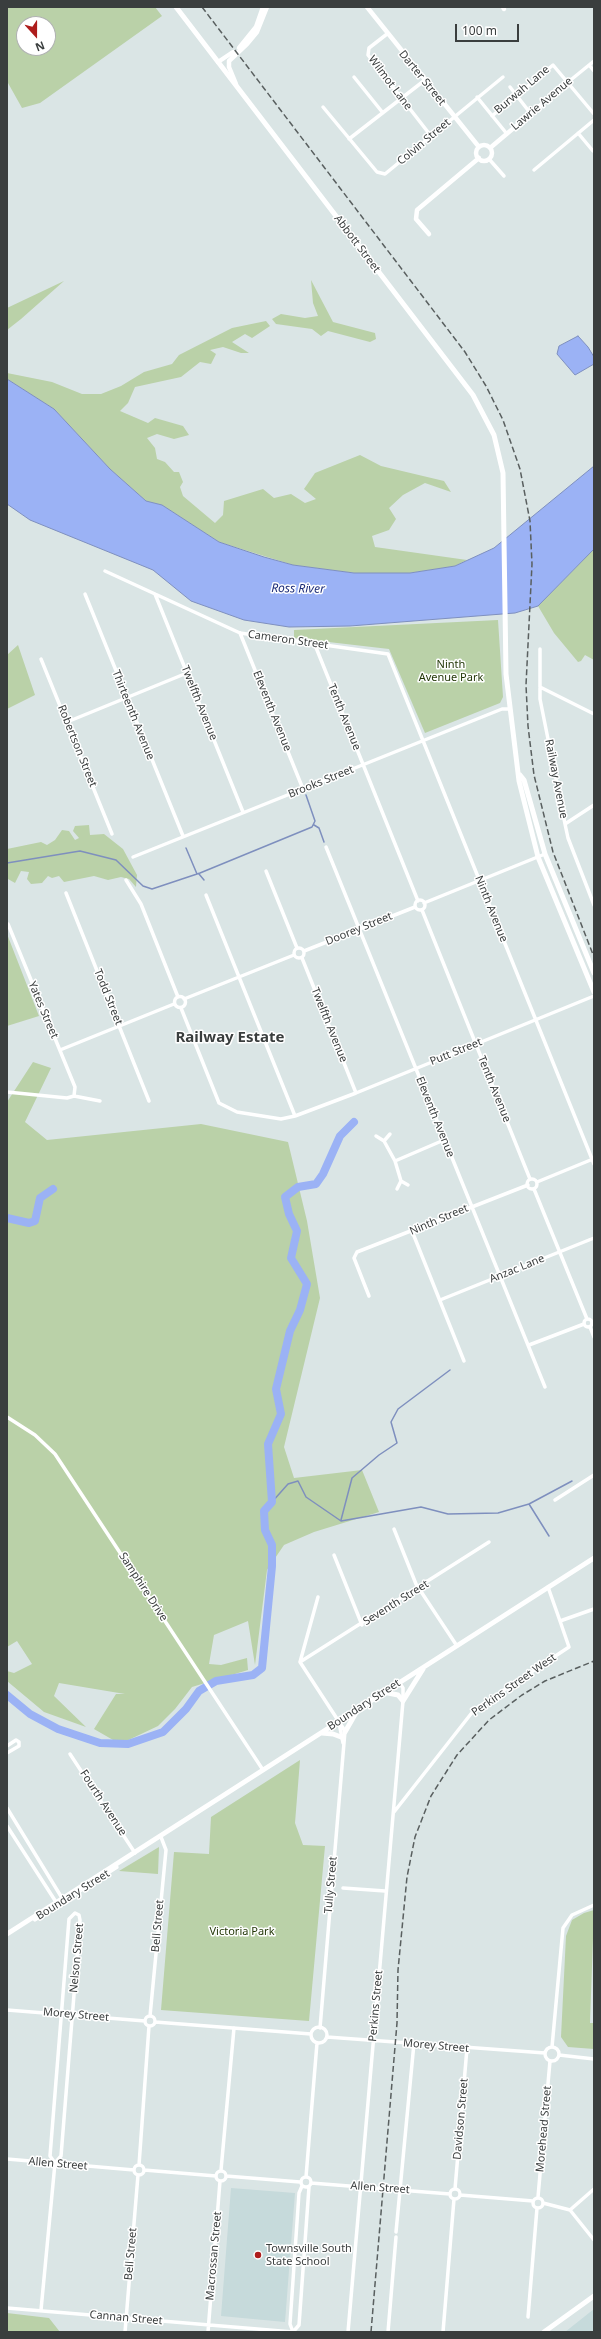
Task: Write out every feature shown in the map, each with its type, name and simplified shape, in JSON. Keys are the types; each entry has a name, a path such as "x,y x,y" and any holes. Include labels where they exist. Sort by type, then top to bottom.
{"main road":[{"name":"Abbott Street","path":"176,7 474,395 494,435 500,454 503,473 505,623 509,708"},
{"path":"509,708 520,775 519,781 538,857 594,992"},
{"path":"520,775 524,780 545,854 594,972"},
{"name":"Boundary Street","path":"8,1934 60,1901 103,1877 135,1853 339,1722 358,1708 425,1667 594,1558"},
{"path":"383,1692 398,1694 402,1701 425,1667"},
{"path":"345,1732 358,1708"},
{"path":"322,1733 333,1734 341,1738"},
{"path":"544,2332 594,2296"},
{"path":"547,2332 552,2327"}],"street":[{"path":"218,62 238,49 251,35 259,21 263,7"},
{"path":"238,87 229,67 229,61 248,44 257,32 267,7"},
{"name":"Darter Street","path":"367,7 387,34 479,147"},
{"name":"Wilmot Lane","path":"387,34 369,48 368,54 431,136"},
{"name":"Lawrie Avenue","path":"490,148 594,61"},
{"name":"Burwah Lane","path":"492,116 553,65 568,83"},
{"path":"589,65 594,71"},
{"path":"354,77 383,113"},
{"name":"Colvin Street","path":"349,139 377,172 382,174 390,170 476,97 503,77"},
{"path":"323,107 349,139 425,80"},
{"path":"568,83 594,114"},
{"path":"510,87 531,114"},
{"path":"476,97 507,134"},
{"path":"534,170 594,120"},
{"path":"578,133 593,151"},
{"path":"479,158 477,152 479,147 484,145 490,148 492,153 489,159"},
{"path":"479,158 484,160 489,159"},
{"path":"429,234 416,219 416,210 479,158"},
{"path":"489,159 504,176"},
{"name":"Cameron Street","path":"105,572 240,633 315,645 388,654"},
{"name":"Thirteenth Avenue","path":"85,594 182,836"},
{"name":"Twelfth Avenue","path":"155,594 243,812"},
{"name":"Eleventh Avenue","path":"240,633 303,789"},
{"name":"Tenth Avenue","path":"315,645 418,900"},
{"name":"Railway Avenue","path":"540,649 540,699 565,824 568,838 594,905"},
{"name":"Ninth Avenue","path":"388,654 594,1164"},
{"name":"Robertson Street","path":"41,658 112,834"},
{"path":"67,722 187,673"},
{"path":"540,687 594,714"},
{"name":"Brooks Street","path":"133,857 363,764 502,709 509,708"},
{"path":"565,824 594,805"},
{"name":"Eleventh Avenue","path":"326,847 545,1387"},
{"path":"424,903 425,907 422,910 415,907 418,900 424,903 545,854"},
{"path":"266,871 298,948 304,951 302,958 297,958 294,955"},
{"path":"126,880 141,904 178,997 184,999 294,955 298,948"},
{"name":"Todd Street","path":"66,893 149,1101"},
{"path":"206,895 295,1116"},
{"name":"Doorey Street","path":"304,951 415,907"},
{"name":"Tenth Avenue","path":"422,910 530,1179"},
{"name":"Yates Street","path":"8,924 60,1050 74,1087 74,1096"},
{"name":"Twelfth Avenue","path":"302,958 356,1093"},
{"name":"Putt Street","path":"181,1008 219,1103 236,1112 266,1118 281,1119 295,1116 356,1093 594,996"},
{"path":"60,1050 174,1004 178,997"},
{"path":"174,1004 181,1008 185,1004 184,999"},
{"path":"7,1092 67,1098 74,1096 100,1101"},
{"path":"384,1141 390,1134"},
{"path":"376,1136 384,1141 395,1161 401,1181 397,1189"},
{"path":"395,1161 444,1140"},
{"path":"590,1327 593,1321 587,1319 534,1189 528,1185 530,1179 537,1182 593,1159"},
{"path":"401,1181 408,1185"},
{"path":"534,1189 537,1186 537,1182"},
{"name":"Ninth Street","path":"369,1296 354,1258 357,1252 471,1206 528,1185"},
{"path":"412,1231 464,1360"},
{"name":"Anzac Lane","path":"440,1300 594,1238"},
{"path":"529,1345 584,1324 587,1319"},
{"path":"584,1324 590,1327 594,1337"},
{"name":"Samphire Drive","path":"7,1417 35,1435 55,1454 263,1770"},
{"path":"555,1500 594,1475"},
{"path":"394,1529 419,1589 457,1646"},
{"name":"Seventh Street","path":"300,1662 419,1589 490,1542"},
{"path":"334,1554 362,1625"},
{"path":"548,1587 560,1621 594,1609"},
{"path":"318,1597 300,1662 345,1732"},
{"name":"Perkins Street West","path":"393,1813 474,1710 569,1647 560,1621"},
{"name":"Perkins Street","path":"348,2332 359,2187 402,1701 403,1688 399,1682"},
{"name":"Tully Street","path":"339,1722 343,1743"},
{"name":"Tully Street","path":"320,2028 345,1732"},
{"path":"7,1746 15,1740 19,1741 19,1746 7,1754"},
{"name":"Fourth Avenue","path":"70,1754 135,1853"},
{"path":"7,1808 60,1901"},
{"path":"7,1826 60,1901"},
{"name":"Bell Street","path":"150,2016 166,1850 160,1837"},
{"path":"343,1888 385,1891"},
{"path":"552,2047 562,1931 568,1919 580,1910 594,1905"},
{"name":"Nelson Street","path":"41,2310 55,2163 61,2156 80,1920 79,1915 74,1913 69,1917 50,2156 55,2163"},
{"name":"Morey Street","path":"7,2010 145,2021"},
{"path":"144,2170 142,2174 138,2175 134,2170 139,2165 149,2026 145,2021 150,2016 154,2018 155,2022"},
{"path":"149,2026 155,2022 311,2034"},
{"path":"216,2176 221,2170 234,2028"},
{"path":"315,2028 320,2028 324,2030 327,2037 324,2041 318,2043 313,2041 311,2034 315,2028"},
{"name":"Morey Street","path":"327,2037 545,2053"},
{"path":"306,2177 310,2179 310,2185 299,2325 293,2332 290,2324 299,2192 301,2184 306,2177 318,2043"},
{"path":"396,2232 414,2043"},
{"path":"552,2047 546,2050 545,2057 550,2061 556,2060 559,2055"},
{"path":"552,2047 557,2050 559,2055"},
{"name":"Davidson Street","path":"455,2189 467,2048"},
{"path":"559,2055 594,2059"},
{"name":"Morehead Street","path":"538,2197 550,2061"},
{"name":"Allen Street","path":"7,2159 134,2170"},
{"path":"139,2165 144,2170 216,2176 220,2181 226,2176 301,2184"},
{"path":"221,2170 225,2172 226,2176"},
{"name":"Bell Street","path":"125,2332 138,2175"},
{"name":"Macrossan Street","path":"208,2332 220,2181"},
{"name":"Allen Street","path":"301,2184 450,2194"},
{"path":"443,2332 454,2199 450,2194 455,2189 459,2191 460,2195"},
{"path":"570,2210 583,2197 594,2189"},
{"path":"454,2199 460,2195 533,2200 538,2197 542,2199 543,2203 570,2210 594,2240"},
{"path":"528,2317 537,2208 534,2206 533,2200"},
{"path":"537,2208 543,2203"},
{"path":"388,2332 396,2237"},
{"name":"Cannan Street","path":"7,2308 293,2332"}],"shaded area":[{"name":"Townsville South State School","path":"231,2188 295,2193 285,2322 221,2316"},
{"path":"594,2309 594,2332 565,2332"}],"green space":[{"path":"7,7 155,7 162,16 40,103 22,108 8,83"},
{"path":"311,280 333,322 375,333 376,339 370,342 328,331 321,336 312,329 276,324 272,319 281,314 305,318 318,316 313,303"},
{"path":"64,281 21,319 7,330 7,308"},
{"path":"266,321 270,326 252,338 245,334 232,342 249,353 241,353 223,347 210,350 216,354 211,364 200,362 181,377 135,387 128,403 120,411 148,423 155,418 183,426 189,435 174,439 157,434 147,438 155,448 157,459 165,462 174,472 179,472 183,482 180,487 183,496 215,523 223,515 224,501 263,489 274,498 291,494 305,503 316,499 304,489 315,473 360,455 381,466 444,481 451,492 425,483 403,495 389,508 396,519 389,530 372,536 375,547 467,560 455,566 410,573 354,573 293,565 219,542 162,505 146,501 110,469 54,409 7,379 7,373 52,382 82,394 101,394 121,386 144,372 172,364 179,355 232,328"},
{"path":"594,549 594,660 585,655 581,661 578,662 554,633 538,606"},
{"name":"Ninth Avenue Park","path":"498,620 503,697 500,703 425,733 389,649 294,638 294,630"},
{"path":"18,645 35,695 7,709 7,655"},
{"path":"89,825 90,835 104,834 123,849 137,875 136,887 129,879 121,877 108,880 94,876 64,882 59,876 52,878 48,876 42,883 31,884 27,879 29,872 21,871 15,883 8,879 7,882 7,849 41,842 47,845 55,840 62,830 69,831 75,840 79,838 73,831 75,826"},
{"path":"7,934 39,1016 7,1026"},
{"path":"33,1062 51,1068 25,1122 47,1140 201,1124 288,1142 307,1221 320,1298 284,1447 294,1478 362,1470 379,1512 314,1532 284,1545 267,1570 255,1665 248,1621 214,1635 209,1664 221,1665 247,1658 248,1670 192,1687 175,1709 158,1726 120,1744 94,1729 116,1694 125,1694 59,1683 54,1696 86,1727 44,1712 7,1681 7,1671 14,1673 32,1664 17,1641 7,1647 7,1102"},
{"name":"Victoria Park","path":"300,1760 295,1823 303,1845 325,1846 309,2021 161,2010 174,1852 209,1854 211,1817"},
{"path":"159,1847 158,1874 119,1871"},
{"path":"594,1910 590,2023 594,2023 594,2049 568,2047 561,2037 566,1936 572,1920 584,1913"},
{"path":"7,2313 49,2318 60,2332 7,2332"}],"water":[{"path":"578,336 588,347 594,357 594,364 575,375 557,354 559,346"},
{"name":"Ross River","path":"7,379 54,409 110,469 146,501 162,505 219,542 264,557 293,565 354,573 410,573 455,566 494,548 594,466 594,549 538,606 515,613 350,626 289,627 244,620 191,601 153,570 30,520 7,504"}],"waterway":[{"path":"7,863 80,851 116,860 143,886 152,889 200,873 312,827 315,821 306,795"},
{"path":"314,825 319,828 324,842"},
{"path":"186,848 197,874"},
{"path":"199,874 204,880"},
{"path":"7,1695 30,1714 58,1729 100,1743 128,1744 163,1732 186,1709 199,1691 216,1681 253,1675 262,1668 272,1566 272,1545 265,1530 264,1511 272,1502 268,1444 281,1414 276,1389 290,1331 300,1310 307,1284 291,1258 297,1231 289,1214 285,1197 298,1187 316,1184 323,1174 340,1136 354,1122"},
{"path":"7,1218 29,1223 35,1221 40,1198 53,1189"},
{"path":"341,1520 352,1478 379,1455 397,1443 391,1422 398,1409 450,1370"},
{"path":"272,1502 288,1484 298,1481 306,1497 341,1521 421,1507 448,1514 498,1513 529,1504 572,1481"},
{"path":"529,1504 549,1536"}],"railway":[{"path":"202,7 465,352 486,386 503,420 520,469 530,521 532,564 526,685 528,726 534,775 553,852 594,957"},
{"path":"371,2332 397,2023 398,1970 407,1877 415,1837 431,1796 443,1777 457,1755 489,1720 522,1695 545,1681 594,1661"}],"place":[{"name":"Townsville South State School","path":"258,2255"}],"district":[{"name":"Railway Estate","path":"230,1038"}]}
